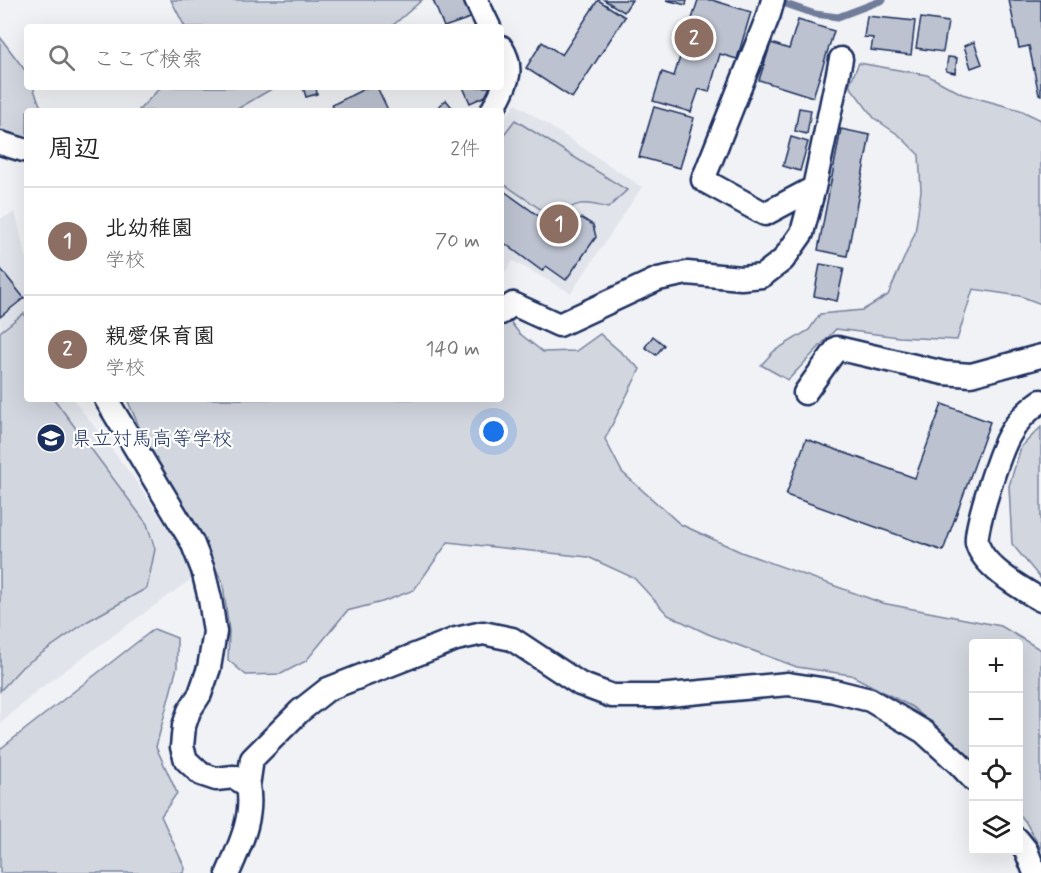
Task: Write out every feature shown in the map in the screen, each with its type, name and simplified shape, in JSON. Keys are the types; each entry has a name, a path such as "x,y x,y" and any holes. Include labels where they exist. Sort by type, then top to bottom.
{"street":[{"path":"476,0 488,24"},
{"path":"771,7 703,180 765,214 814,188"},
{"path":"504,52 509,62 509,70 504,87"},
{"path":"504,311 513,304 559,325 658,279 687,273 741,278 762,276 783,260 802,233 814,188 841,59"},
{"path":"494,108 502,90"},
{"path":"0,143 24,150"},
{"path":"805,393 837,348 944,373 971,375 1041,356"},
{"path":"1041,401 1026,411 1009,435 980,515 977,543 987,561 1013,583 1041,600"},
{"path":"108,402 192,542 203,570 210,599 214,633 208,668 200,694 189,711 184,726 182,747 186,760 201,774 216,779 234,777 248,786"},
{"path":"228,873 245,833 251,800 248,786 252,759 300,711 328,689 456,639 483,633 512,639 580,684 612,696 658,696 788,684 834,690 870,700 924,732 969,775"},
{"path":"1023,846 1035,873"}],"shaded area":[{"path":"171,0 422,0 394,24 183,24"},
{"path":"0,37 24,69 24,90 34,90 41,108 24,108 24,138 0,134"},
{"path":"859,63 927,75 962,94 1020,110 1041,120 1041,304 1020,296 973,289 957,340 899,337 836,329 788,380 761,365 774,351 809,330 820,314 863,310 888,295 915,233 921,191 919,155 900,136 874,118 849,85"},
{"path":"158,90 270,90 239,108 141,108"},
{"path":"516,104 642,187 571,293 513,261 504,273 504,118"},
{"path":"515,120 627,190 608,208 580,204 568,209 555,219 504,184 504,134"},
{"name":"県立対馬高等学校","path":"15,212 24,248 24,402 75,402 133,477 173,536 194,577 38,690 0,724 0,219"},
{"name":"県立対馬高等学校","path":"24,313 24,402 56,402 147,524 155,549 147,588 88,621 22,667 0,691 0,332"},
{"path":"504,314 519,333 543,352 576,351 600,334 640,369 605,439 622,472 680,524 741,552 882,603 1001,626 1023,639 969,639 969,759 954,742 912,707 851,675 797,667 708,634 668,615 634,578 588,557 448,542 414,590 382,602 347,611 306,661 281,674 246,675 228,660 229,631 223,584 204,543 157,468 128,402 504,402"},
{"path":"1041,427 1041,579 1012,544 1009,486 1021,447"},
{"path":"154,629 177,638 177,667 156,747 177,793 161,816 185,868 184,873 0,873 0,749"},
{"path":"1023,639 1041,650 1041,849 1023,819"}],"building":[{"path":"433,0 470,0 476,16 453,24 443,24"},
{"path":"598,0 625,17 572,98 526,68 542,42 562,55"},
{"path":"604,0 632,0 624,12"},
{"path":"666,0 687,0 686,5"},
{"path":"698,0 712,0 751,12 737,59 720,54 709,92 699,89 691,112 653,101 662,72 674,76"},
{"path":"1009,0 1041,0 1041,95 1039,95 1029,46 1019,48"},
{"path":"867,16 915,21 911,55 871,50 873,38 864,37"},
{"path":"921,18 948,22 943,52 916,48"},
{"path":"798,20 834,31 813,97 759,80 771,43 789,49"},
{"path":"974,42 982,64 971,68 964,46"},
{"path":"948,57 957,58 955,73 946,71"},
{"path":"304,90 316,90 317,94 306,97"},
{"path":"362,90 378,90 387,108 334,108 332,105"},
{"path":"464,90 494,90 495,92 470,103"},
{"path":"446,100 453,108 437,108"},
{"path":"654,107 694,118 680,168 639,157"},
{"path":"799,108 811,110 807,134 795,131"},
{"path":"841,129 870,135 847,256 818,250"},
{"path":"791,137 808,142 800,171 783,166"},
{"path":"504,191 564,234 576,220 582,218 593,225 596,237 566,280 546,266 542,271 504,243"},
{"path":"820,264 844,268 837,301 814,296"},
{"path":"0,268 24,298 0,317"},
{"path":"653,336 664,345 656,355 645,347"},
{"path":"942,404 990,422 943,551 786,495 806,439 915,478"}],"waterway":[{"path":"777,1 815,14 838,17 883,0"}],"place":[{"name":"親愛保育園","path":"694,38"},
{"name":"北幼稚園","path":"559,224"},
{"name":"県立対馬高等学校","path":"51,438"}]}
